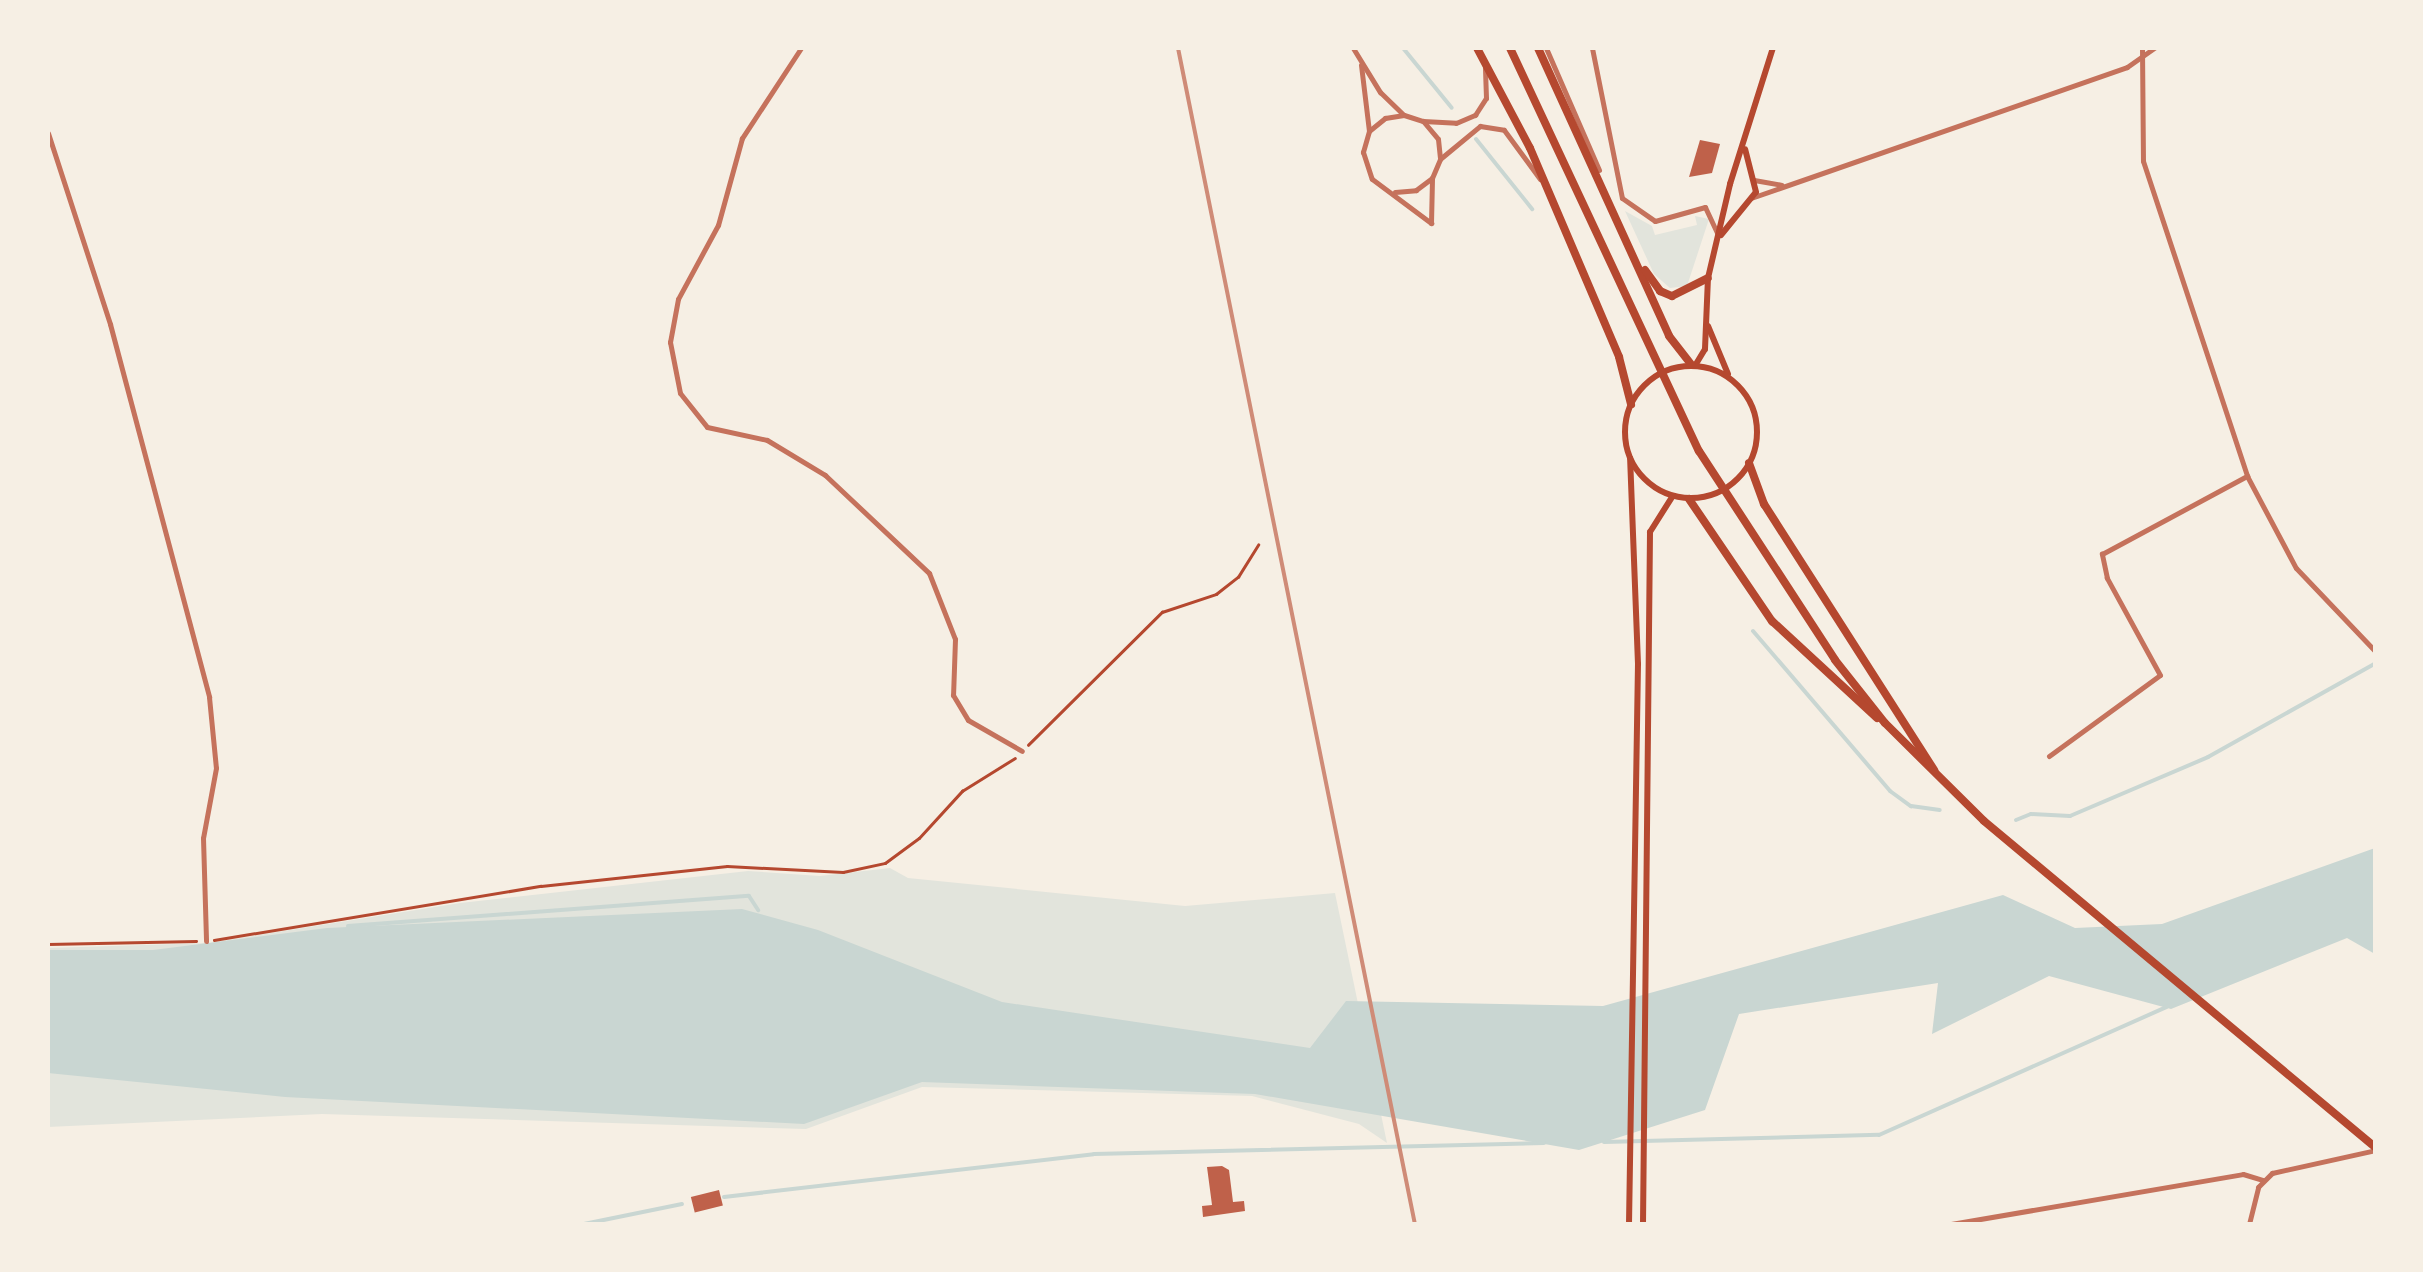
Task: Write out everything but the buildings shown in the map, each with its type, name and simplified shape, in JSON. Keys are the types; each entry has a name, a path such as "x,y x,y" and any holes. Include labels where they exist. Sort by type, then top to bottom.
{"highway":[{"path":"1510,48 1699,452 1783,589 1885,723"},
{"path":"1542,48 1669,336 1689,365"},
{"path":"1479,52 1620,356 1630,404"},
{"path":"1630,243 1660,292 1687,293 1708,278"},
{"path":"1748,464 1764,504 1879,693 1931,757 1935,774"},
{"path":"1689,499 1772,622 2038,869 2376,1149"}],"main road":[{"path":"1630,458 1655,488 1672,497 1689,499 1701,498 1738,477 1748,464 1758,421 1729,375 1708,325 1708,278 1773,48"},
{"path":"1718,240 1748,200 1751,178 1744,142"},
{"path":"1734,178 1751,178"},
{"path":"1730,191 1748,200"},
{"path":"1630,1224 1636,535 1625,439 1630,404 1642,388 1689,365 1708,325"},
{"path":"1689,365 1729,375"},
{"path":"1643,1224 1650,532 1672,497"}],"street":[{"path":"802,48 742,138 718,225 678,298 670,342 680,393 708,427 767,440 824,475 929,573 956,639 953,696 968,720 1022,752"},
{"path":"1353,48 1404,114 1423,121 1456,122 1475,114 1488,80 1479,52"},
{"path":"1592,48 1622,198 1654,221 1705,207 1718,240"},
{"path":"2142,48 2143,162 2247,476 2296,568 2376,652"},
{"path":"1748,200 2142,56 2154,48"},
{"path":"1361,62 1370,131 1362,152 1372,179 1395,192 1431,224 1432,178 1440,159 1480,126 1504,130 1546,190"},
{"path":"1370,131 1404,114"},
{"path":"1423,121 1438,139 1440,159"},
{"path":"48,134 110,324 210,698 216,768 202,838 206,940"},
{"path":"1395,192 1416,190 1432,178"},
{"path":"1751,178 1785,185"},
{"path":"2049,756 2160,675 2107,578 2102,554 2247,476"},
{"path":"2249,1224 2263,1180 2278,1170 2376,1149"},
{"path":"1951,1224 2243,1174 2263,1180"}],"path":[{"path":"48,944 206,940 540,886 727,866 843,872 884,864 920,838 962,791 1022,752 1162,612 1216,594 1238,578 1258,546"}],"shaded area":[{"path":"1625,211 1652,226 1655,235 1697,225 1695,216 1709,219 1687,286 1670,288 1654,274"},
{"path":"2375,848 2375,954 2347,938 2171,1009 2049,976 1932,1034 1938,983 1739,1014 1705,1110 1579,1150 1255,1094 922,1082 804,1124 285,1097 48,1073 48,950 153,950 327,928 742,909 818,930 1002,1002 1310,1048 1346,1001 1603,1006 2003,895 2075,928 2162,924"},
{"path":"890,868 908,878 1185,906 1335,893 1387,1143 1359,1124 1252,1096 922,1087 806,1129 322,1114 48,1127 48,948 209,943 460,903 748,871 820,876"}],"waterway":[{"path":"1403,48 1452,108"},
{"path":"1476,139 1532,209"},
{"path":"1753,631 1890,791 1911,806 1940,810"},
{"path":"2016,820 2031,814 2070,816 2208,757 2376,663"},
{"path":"348,926 749,896 758,910"},
{"path":"1604,1142 1879,1135 2167,1007"},
{"path":"724,1197 1094,1154 1544,1143"},
{"path":"503,1224 584,1224 682,1204"}],"railway":[{"path":"1178,48 1415,1224"}]}
